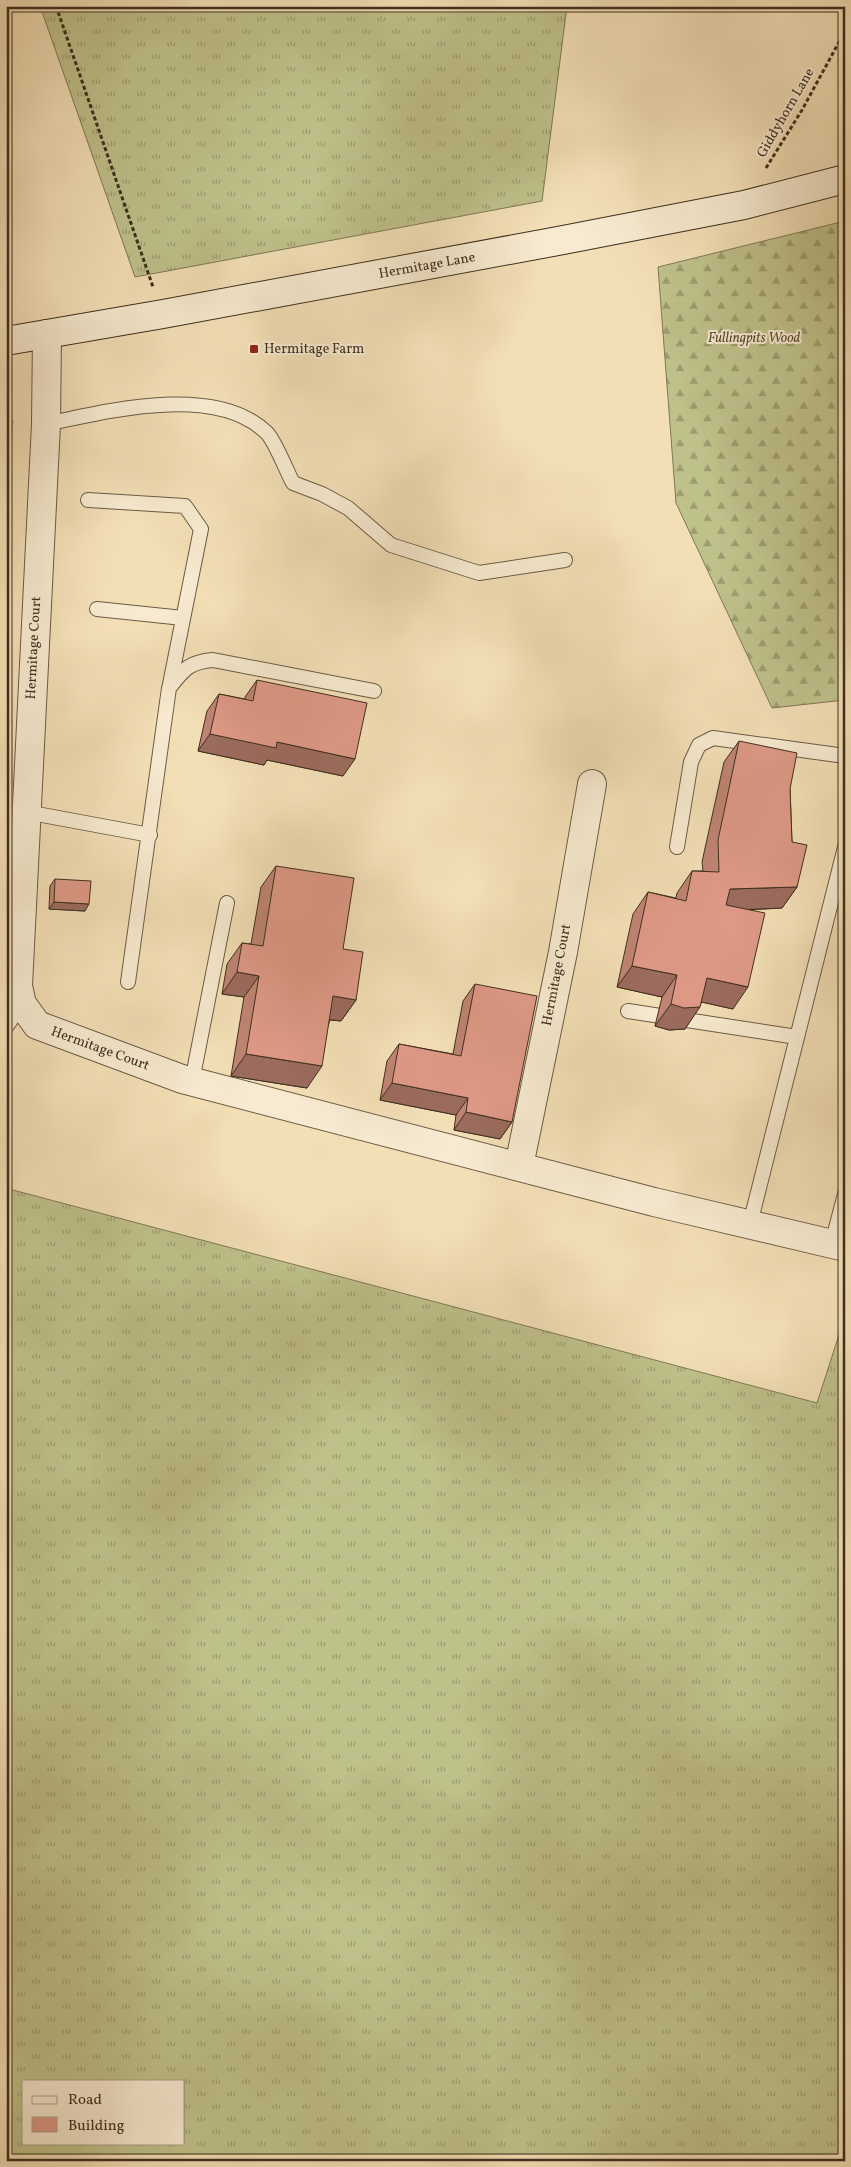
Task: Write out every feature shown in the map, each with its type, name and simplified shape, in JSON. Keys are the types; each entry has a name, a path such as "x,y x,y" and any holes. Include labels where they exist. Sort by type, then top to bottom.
{"street":[{"name":"Hermitage Lane","path":"6,341 163,314 744,205 845,179"},
{"name":"Hermitage Court","path":"47,334 46,424 18,986 22,1004 37,1025 192,1082 654,1202 838,1245"},
{"name":"Hermitage Court","path":"519,1166 563,952 592,784"}],"lane":[{"path":"46,424 128,407 181,404 236,412 268,433 293,484 322,494 348,508 391,545 479,573 565,560"},
{"path":"88,500 185,506 201,529 169,688 128,982"},
{"path":"98,609 183,618"},
{"path":"169,688 184,668 200,661 213,660 374,691"},
{"path":"677,847 691,762 699,745 712,738 845,756"},
{"path":"26,812 150,835"},
{"path":"750,1224 845,847"},
{"path":"192,1082 227,903"},
{"path":"6,1027 22,1004"},
{"path":"628,1011 797,1038"},
{"path":"838,1245 845,1194"}],"path":[{"path":"56,6 163,314"},
{"name":"Giddyhorn Lane","path":"744,205 802,110 845,31"}],"green space":[{"path":"40,6 567,6 542,201 135,277"},
{"name":"Fullingpits Wood","path":"845,221 845,700 772,708 676,503 658,267"},
{"path":"6,420 13,420 6,490"},
{"path":"9,1189 817,1403 845,1316 845,2161 6,2161 6,1200"}],"building":[{"path":"257,680 367,703 355,759 277,742 276,748 210,734 219,694 253,701"},
{"path":"739,741 797,753 790,789 792,842 807,845 797,887 730,889 726,905 765,913 748,987 707,978 700,1007 684,1008 671,1004 677,975 632,966 648,892 686,901 692,871 719,872 718,840"},
{"path":"276,866 354,878 343,949 363,952 356,1000 333,996 322,1066 246,1054 259,976 237,972 242,943 263,946"},
{"path":"55,879 91,881 89,904 54,902"},
{"path":"475,984 537,996 512,1122 466,1112 468,1098 392,1083 399,1044 461,1056"}],"place":[{"name":"Hermitage Farm","path":"254,349"}]}
